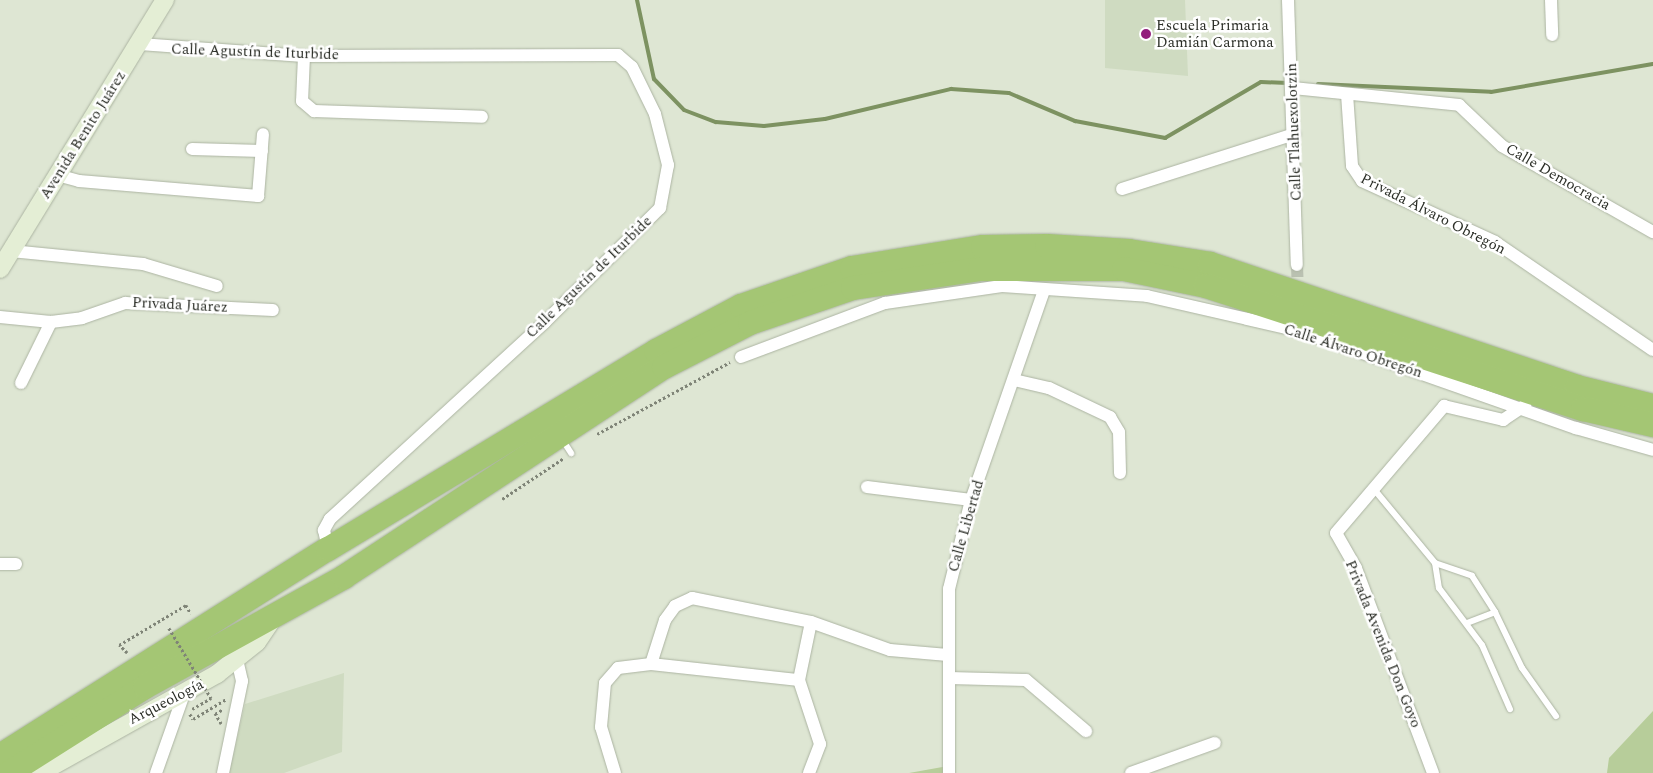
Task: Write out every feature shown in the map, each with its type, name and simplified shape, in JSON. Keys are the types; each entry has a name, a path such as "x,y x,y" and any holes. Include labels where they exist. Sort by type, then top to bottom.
{"highway":[{"path":"0,756 328,549 593,387 741,306 852,268 983,247 1129,251 1210,264 1576,387 1653,406"},
{"path":"9,773 234,649 276,613 344,577 565,444 664,366 750,322 853,288 925,276 1040,267 1124,269 1206,286 1580,418 1653,425"}],"main road":[{"name":"Avenida Benito Juárez","path":"0,269 140,44 164,0"},
{"name":"Arqueología","path":"40,773 184,694 234,649"}],"street":[{"name":"Calle Tlahuexolotzin","path":"1288,0 1293,88 1297,265"},
{"path":"1551,0 1552,35"},
{"name":"Calle Agustín de Iturbide","path":"140,44 304,56 618,55 632,67 655,114 668,165 660,208 545,322 330,519 324,530 328,549"},
{"path":"304,56 302,101 314,111 482,116"},
{"name":"Calle Democracia","path":"1293,88 1459,106 1502,146 1653,232"},
{"name":"Privada Álvaro Obregón","path":"1347,94 1352,166 1362,181 1494,242 1653,350"},
{"path":"57,175 248,198 258,196 262,188 263,134"},
{"path":"1122,188 1294,134"},
{"path":"192,149 262,151"},
{"path":"11,251 143,264 217,286"},
{"name":"Calle Álvaro Obregón","path":"741,357 885,303 1002,286 1147,296 1300,328 1531,401"},
{"name":"Calle Libertad","path":"949,773 949,590 971,500 1044,290"},
{"name":"Privada Juárez","path":"0,317 51,322 82,318 125,303 273,310"},
{"path":"21,383 51,322"},
{"path":"1014,380 1049,388 1110,417 1118,432 1120,473"},
{"name":"Privada Avenida Don Goyo","path":"1433,773 1356,568 1336,533 1444,406 1502,420 1531,401"},
{"path":"1580,418 1653,450"},
{"path":"866,486 971,500"},
{"path":"0,564 16,564"},
{"path":"651,664 665,620 675,606 692,598 811,622 890,650 948,655"},
{"path":"809,773 820,744 799,680 811,622"},
{"path":"223,773 242,681 234,649"},
{"path":"615,773 601,727 605,683 618,668 651,664 799,680"},
{"path":"949,678 1026,680 1086,731"},
{"path":"156,773 184,694"},
{"path":"1131,773 1215,743"}],"lane":[{"path":"1373,488 1436,563 1472,576 1495,612 1522,668 1556,716"},
{"path":"1436,563 1439,588 1467,623 1482,646 1510,709"},
{"path":"1467,623 1495,612"}],"path":[{"path":"595,435 741,357"},
{"path":"502,499 565,444"},
{"path":"132,650 124,655 119,645 186,606 200,629"},
{"path":"162,632 169,628 211,698 188,711 193,718 231,696 234,702"},
{"path":"214,714 228,706"}],"shaded area":[{"name":"Escuela Primaria Damián Carmona","path":"1105,0 1185,0 1188,76 1105,68"},
{"path":"344,673 342,752 284,773 229,773 245,704"}],"green space":[{"path":"1653,711 1653,773 1607,773 1609,758"},
{"path":"948,766 948,773 909,773"}],"waterway":[{"path":"637,0 654,79 684,110 716,122 764,126 825,119 951,89 1009,93 1075,121 1165,138 1261,82 1288,83"},
{"path":"1318,84 1491,92 1653,64"}],"tunnel":[{"path":"1297,265 1298,297"}],"place":[{"name":"Escuela Primaria Damián Carmona","path":"1146,34"}]}
